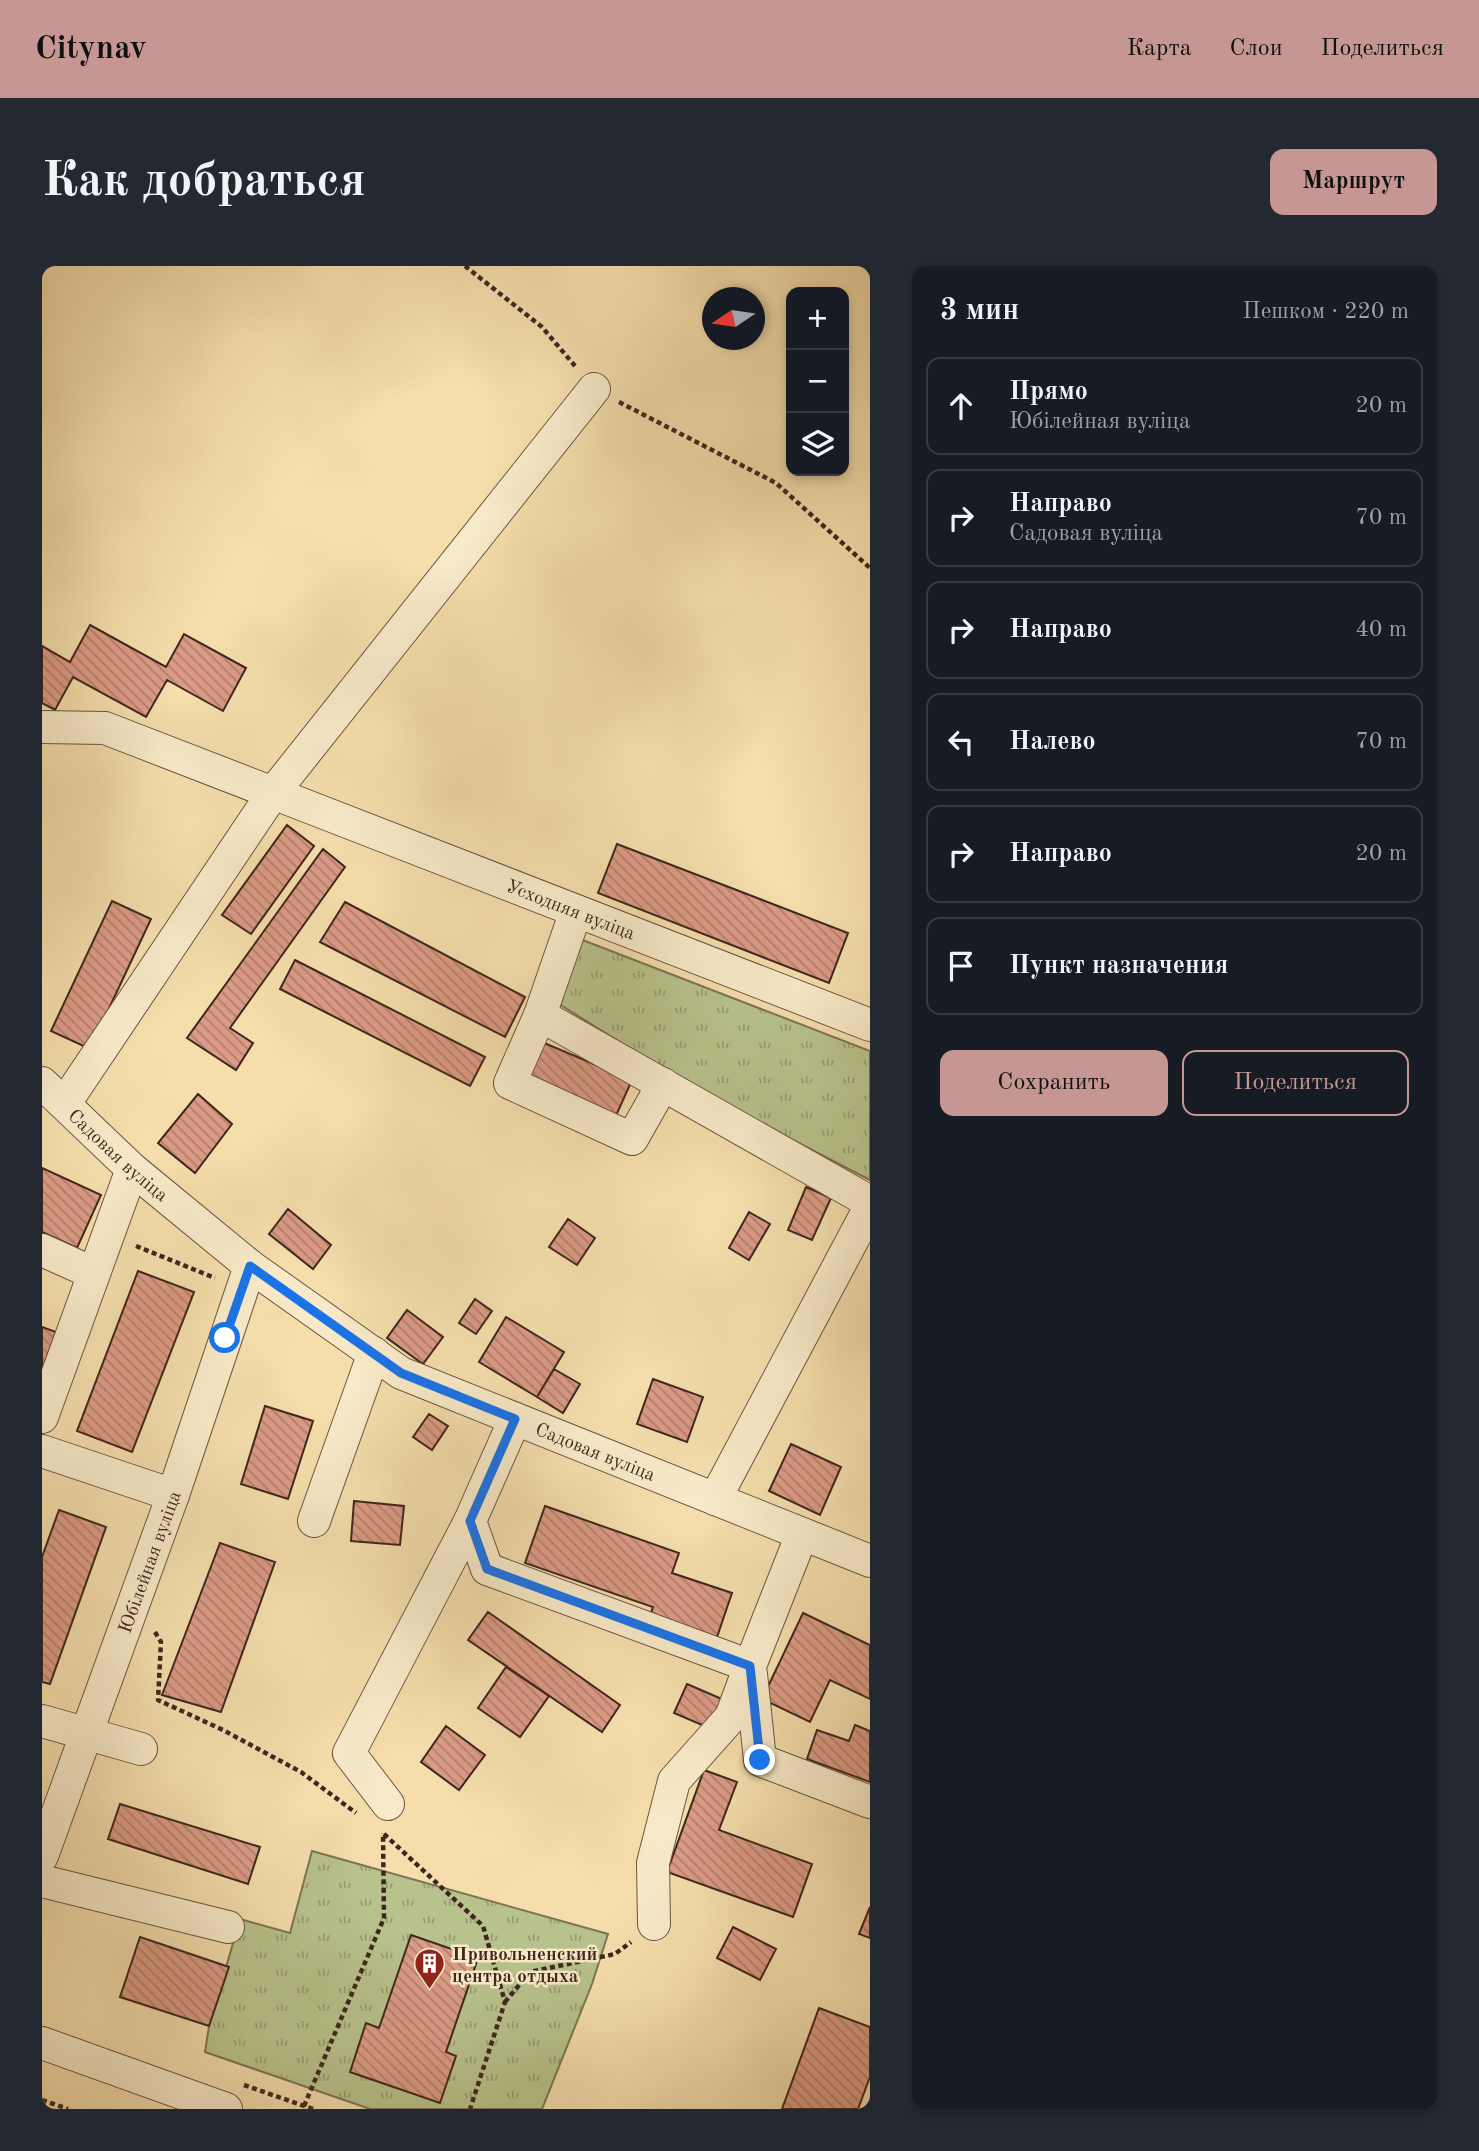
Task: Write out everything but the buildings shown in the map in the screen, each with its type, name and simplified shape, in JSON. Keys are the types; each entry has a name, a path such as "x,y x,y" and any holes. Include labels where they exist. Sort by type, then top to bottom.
{"street":[{"path":"53,1093 272,793 594,389"},
{"name":"Усходняя вуліца","path":"42,727 105,729 870,1025"},
{"path":"576,911 540,1015 510,1083 632,1139 663,1084"},
{"path":"540,1015 663,1084 868,1213 715,1499"},
{"name":"Садовая вуліца","path":"53,1093 246,1277 374,1353 401,1373 870,1561"},
{"path":"42,1417 132,1169"},
{"path":"42,1250 93,1273"},
{"name":"Юбілейная вуліца","path":"42,1856 173,1495 246,1277"},
{"path":"314,1521 374,1353"},
{"path":"377,1820 349,1754 470,1521 515,1419"},
{"path":"42,1451 173,1495"},
{"path":"470,1521 487,1569 750,1666"},
{"path":"654,1924 653,1863 674,1781 731,1717 802,1534"},
{"path":"750,1666 760,1760 870,1802"},
{"path":"42,1721 87,1736 141,1749"},
{"path":"42,1881 228,1927"},
{"path":"42,2043 226,2109"}],"path":[{"path":"465,266 542,327 594,389 776,483 870,568"},
{"path":"107,1234 246,1277"},
{"path":"136,1599 161,1642 158,1700 223,1730 301,1772 377,1820 483,1926 505,2002"},
{"path":"304,2106 384,1918 377,1820"},
{"path":"470,2109 505,2002 530,1972 615,1954 654,1924"},
{"path":"42,2099 68,2109"}],"green space":[{"path":"580,939 870,1051 870,1180 698,1091 551,999"},
{"path":"312,1851 608,1934 592,1984 542,2109 370,2109 205,2052 209,2026 240,1919 290,1933"}],"place":[{"name":"Привольненский центра отдыха","path":"429,1991"}],"route":[{"path":"225,1338 250,1266 401,1373 515,1419 470,1521 487,1569 750,1666 760,1760"}]}
